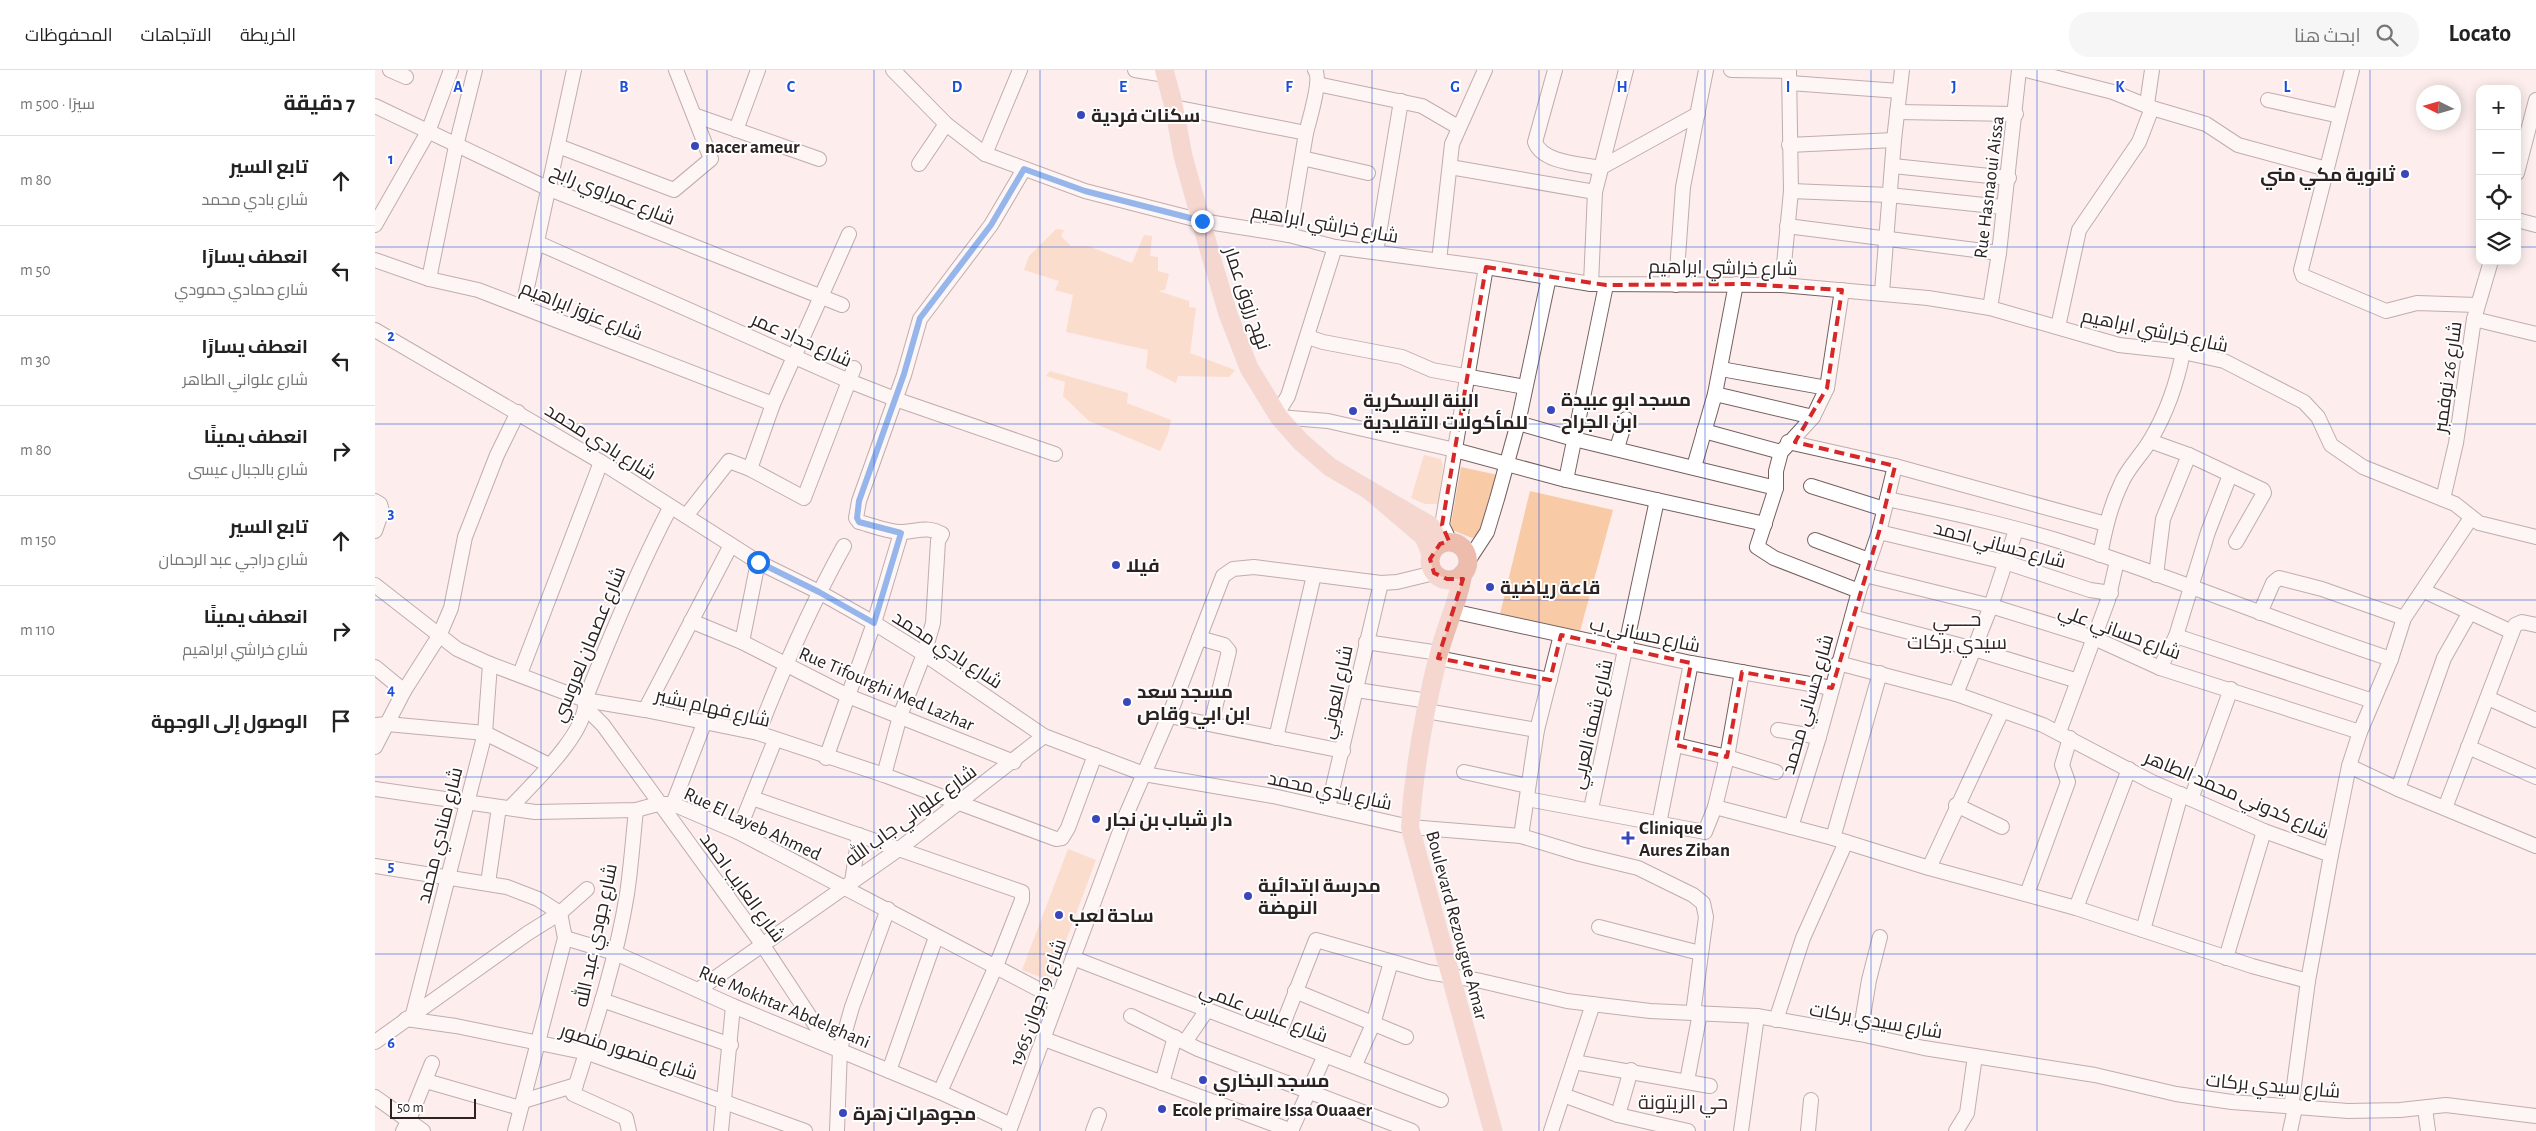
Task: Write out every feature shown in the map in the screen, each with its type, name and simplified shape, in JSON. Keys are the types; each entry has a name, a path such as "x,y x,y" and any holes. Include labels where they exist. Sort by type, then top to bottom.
{"main road":[{"name":"نهج رزوق عمار","path":"1165,73 1174,107 1183,156 1228,314 1249,368 1278,416"},
{"path":"1278,416 1301,442 1330,467 1431,526 1440,546"},
{"path":"1438,575 1453,579 1465,567 1465,550 1461,546 1440,546"},
{"path":"1440,546 1431,564 1450,593 1452,611"},
{"name":"Boulevard Rezougue Amar","path":"1465,567 1439,655 1427,706 1412,790 1410,827 1452,978 1474,1068 1493,1131"}],"street":[{"path":"390,70 405,77"},
{"path":"375,225 381,202 428,132 451,70"},
{"path":"429,279 456,146 475,70"},
{"path":"523,306 574,70"},
{"path":"558,146 674,190 711,159 676,70"},
{"path":"736,130 758,70"},
{"name":"شارع خراشي ابراهيم","path":"893,70 947,124 985,154 1085,191 1202,221 1289,235 1335,247 1485,266 1591,284 1676,286 1783,285 1882,292 1990,308 2119,345 2183,352 2224,360 2292,395 2310,408 2318,417 2327,438 2338,452 2363,467 2455,504 2471,518 2485,526 2536,537"},
{"path":"985,154 1020,70"},
{"path":"1135,70 1165,73"},
{"path":"1439,261 1452,144 1485,70"},
{"path":"1555,70 1535,142 1537,148 1549,157 1600,168 1698,114"},
{"path":"1591,284 1595,192 1626,70"},
{"path":"1676,286 1683,187 1706,70"},
{"path":"1731,70 1789,75 1899,91"},
{"path":"1882,292 1889,195 1902,70"},
{"name":"Rue Hasnaoui Aissa","path":"1990,308 1999,253 2003,207 2009,178 2019,70"},
{"path":"2026,70 2054,75 2206,124 2238,146 2327,169"},
{"path":"2058,327 2079,230 2139,142 2149,106 2152,70"},
{"path":"2352,70 2301,270 2303,276 2386,311 2417,303 2476,312 2536,334"},
{"path":"1783,285 1791,190 1789,75"},
{"path":"1289,235 1316,77 1431,110 1458,127"},
{"path":"2268,100 2340,116"},
{"path":"1376,252 1401,101"},
{"path":"2521,158 2536,102"},
{"name":"شارع عمراوي رابح","path":"375,106 547,188 842,305"},
{"path":"1174,107 1306,133"},
{"path":"1897,112 2015,114"},
{"path":"694,115 819,159"},
{"path":"919,164 947,124"},
{"path":"1789,145 1894,140"},
{"path":"1302,158 1368,172"},
{"path":"1893,166 2009,178"},
{"path":"1450,167 1595,192"},
{"path":"884,775 900,716 924,654 935,606 938,541 942,534 933,529 923,528 901,533 859,522 857,518 859,501 895,399 920,318 991,225 1024,169"},
{"path":"1791,190 1889,195 2003,207"},
{"path":"2521,221 2536,225"},
{"path":"1787,226 1885,240 1999,253"},
{"path":"750,469 773,404 849,234"},
{"name":"شارع حداد عمر","path":"538,243 796,356 851,374 895,399 1055,454"},
{"path":"1335,247 1308,337 1288,396 1278,416 1328,420 1455,450 1566,480 1765,524"},
{"name":"شارع عزوز ابراهيم","path":"375,260 429,279 478,290 523,306 773,404"},
{"name":"شارع 26 نوفمبر","path":"2443,499 2456,443 2476,312 2490,265"},
{"path":"1440,546 1485,266"},
{"path":"1465,567 1487,532 1518,423 1549,278"},
{"path":"1694,467 1721,369 1736,284"},
{"path":"1566,480 1606,285"},
{"path":"1842,290 1827,388 1813,417 1804,430 1784,447 1776,471 1776,488 1757,547 1763,553 1838,585 1859,591"},
{"name":"شارع بادي محمد","path":"375,330 601,462 670,508 686,516 758,562 819,592 874,623 924,654 1044,736 1144,774 1273,796 1410,827 1521,836 1580,854 1638,868 1693,895 1703,903 1706,917 1700,953 1696,1013 1687,1081"},
{"path":"1308,337 1323,342 1402,356 1431,370 1525,387"},
{"path":"2100,555 2106,524 2121,482 2151,441 2174,388 2183,352"},
{"path":"1721,369 1827,388"},
{"path":"686,516 729,461 750,469 804,498 851,374"},
{"path":"1715,394 1813,417"},
{"path":"375,747 381,724 439,636 451,608 465,537 497,455 518,412"},
{"path":"1617,448 1627,419"},
{"path":"1518,423 1574,439 1776,488"},
{"path":"1704,431 1895,466 2106,524"},
{"path":"2151,441 2189,455 2264,492 2236,542"},
{"path":"2155,575 2163,519 2189,455"},
{"path":"520,674 601,462"},
{"name":"شارع حساني محمد","path":"1791,827 1819,737 1851,617 1879,532 1895,466"},
{"path":"2161,668 2176,636 2230,475"},
{"path":"1811,486 1885,504 2016,530 2100,555 2191,587 2319,636 2391,659"},
{"name":"شارع شمة العربي","path":"1591,809 1627,649 1657,500"},
{"path":"375,501 380,504 383,511 375,531"},
{"name":"شارع عصمان لعروسي","path":"504,808 549,765 579,726 585,704 639,566 670,508"},
{"name":"شارع كدوني محمد الطاهر","path":"1839,663 1956,694 2065,735 2129,769 2186,796 2264,831 2331,855 2349,766 2360,732 2391,659 2404,618 2424,591 2471,518"},
{"path":"1956,694 1991,606 2016,530"},
{"name":"شارع حساني احمد","path":"1879,532 2005,562 2090,590 2111,593"},
{"path":"826,758 874,623 901,533"},
{"path":"1815,540 1869,560"},
{"path":"645,710 731,545"},
{"path":"758,733 785,664 819,592 844,546"},
{"path":"2027,894 2068,782 2061,765 2065,735 2078,681 2111,593 2117,561"},
{"path":"742,642 758,562"},
{"name":"شارع 19 جوان 1965","path":"1010,1128 1126,815 1169,716 1223,576 1231,570 1254,567 1381,583 1438,575"},
{"path":"1276,738 1313,575"},
{"name":"شارع حساني علي","path":"1865,575 1991,606 2094,638 2161,668 2360,732"},
{"path":"2260,613 2273,583 2279,578 2321,589 2404,618"},
{"name":"شارع العوني","path":"1328,808 1343,751 1366,642 1381,583"},
{"name":"شارع فهام بشير","path":"375,585 457,649 490,664 520,674 585,704 645,710 758,733 826,758 884,775 1059,839 1068,828 1095,754"},
{"path":"2424,591 2469,614 2513,632"},
{"name":"شارع حساني ب","path":"1452,611 1691,663 1832,688"},
{"path":"2398,790 2444,658 2469,614"},
{"path":"1851,617 1974,649 2078,681"},
{"name":"Rue Tifourghi Med Lazhar","path":"691,621 742,642 848,696 1014,762"},
{"path":"2445,808 2513,632 2518,623 2536,625"},
{"path":"1521,836 1537,730 1561,634"},
{"path":"2176,636 2373,701"},
{"path":"1199,638 1225,645 1229,651 1211,724"},
{"path":"1366,642 1439,655 1550,680"},
{"path":"1659,824 1691,663"},
{"name":"شارع منادي محمد","path":"409,1016 448,880 466,801 485,734 490,664"},
{"path":"375,667 403,691"},
{"path":"1464,772 1591,809 1705,832 1715,807 1727,757 1742,672"},
{"path":"1776,1020 1803,938 1840,840 1880,673"},
{"path":"2143,930 2186,796 2231,689"},
{"path":"1357,690 1537,730"},
{"path":"2488,698 2536,720"},
{"name":"شارع العايب احمد","path":"585,704 603,724 834,1047"},
{"path":"1929,868 1956,805 2002,711"},
{"path":"1169,716 1343,751"},
{"path":"673,804 705,722"},
{"path":"381,724 485,734 549,765"},
{"path":"1778,730 1819,737"},
{"name":"شارع علواني جاب الله","path":"698,990 899,849 1014,762 1044,736"},
{"path":"738,832 775,740"},
{"path":"1676,745 1727,757 1776,772"},
{"path":"2468,747 2536,777"},
{"path":"2349,766 2398,790 2536,846"},
{"path":"2077,908 2129,769"},
{"name":"Rue El Layeb Ahmed","path":"375,789 504,808 564,813 636,810 659,804 673,804 738,832 848,885 936,937 996,966 1057,999"},
{"path":"752,798 1022,892 1022,900 996,966 940,1092"},
{"path":"1956,805 2002,827"},
{"path":"1715,807 1840,840 1929,868 2077,908 2226,958 2308,980"},
{"path":"488,883 504,808"},
{"name":"شارع جودي عبد الله","path":"575,1089 615,953 627,894 636,810"},
{"path":"2226,958 2264,831"},
{"path":"848,885 859,835"},
{"path":"2290,1131 2308,980 2331,855"},
{"path":"375,866 448,880 488,883 538,899 560,914 565,938 515,1131"},
{"path":"375,1042 409,1016 560,914 587,889"},
{"path":"837,1131 834,1047 852,1007 888,909"},
{"path":"1599,927 1700,953"},
{"path":"889,1071 936,937"},
{"path":"1860,1034 1869,980 1881,937"},
{"name":"Rue Mokhtar Abdelghani","path":"565,938 615,953 733,1006 940,1092 1010,1128"},
{"name":"شارع سيدي بركات","path":"1278,1036 1316,940 1452,978 1481,981 1567,1001 1649,1011 1757,1016 1860,1034 1924,1048 2095,1075 2176,1094 2293,1108 2348,1111 2425,1108 2447,1105 2536,1116"},
{"name":"شارع عباس علمي","path":"1073,958 1441,1100"},
{"path":"1355,1066 1373,1024 1391,962"},
{"path":"1295,991 1406,1037"},
{"path":"601,1000 731,1045"},
{"path":"1551,1131 1593,1004"},
{"path":"721,1131 731,1045 733,1006"},
{"path":"1161,1083 1180,1039 1207,1010"},
{"name":"شارع منصور منصور","path":"409,1016 587,1053 725,1102 787,1128 805,1131"},
{"path":"1131,1016 1214,1056 1412,1131"},
{"path":"1741,1131 1757,1016"},
{"path":"1044,1039 1292,1131 1325,1055"},
{"path":"1956,1131 1967,1113 1975,1056"},
{"path":"1574,1062 1631,1070 1710,1086"},
{"path":"406,1126 432,1063"},
{"path":"1618,1115 1631,1070"},
{"path":"426,1081 522,1105 575,1089 626,1118 629,1131"},
{"path":"1563,1095 1618,1115 1688,1131"},
{"path":"375,1097 406,1126 423,1131"},
{"path":"1808,1131 1811,1100"},
{"path":"2425,1108 2428,1131"},
{"path":"1093,1131 1099,1115"}],"highlighted area":[{"path":"1486,267 1606,285 1746,284 1842,290 1827,388 1795,442 1895,466 1879,532 1832,688 1742,672 1727,757 1676,745 1691,663 1561,635 1550,680 1438,658 1463,579 1447,579 1434,573 1430,559 1440,544 1449,541 1442,525"}],"shaded area":[{"path":"1056,229 1064,230 1061,236 1071,246 1088,246 1132,263 1144,235 1152,236 1150,256 1158,257 1158,271 1169,274 1165,290 1158,291 1189,301 1189,307 1196,308 1190,353 1235,370 1229,377 1178,376 1176,383 1146,368 1148,350 1066,332 1073,295 1055,290 1059,281 1024,270 1029,256"},
{"path":"1050,371 1128,393 1127,403 1171,420 1168,434 1160,451 1089,421 1063,396 1065,382 1046,376"},
{"path":"1424,455 1441,459 1443,466 1438,504 1425,504 1411,498"},
{"path":"1461,467 1498,475 1481,533 1472,538 1452,530 1451,523"},
{"path":"1530,491 1613,510 1580,631 1500,614"},
{"name":"ساحة لعب","path":"1068,849 1096,860 1051,981 1022,970"}],"place":[{"name":"سكنات فردية","path":"1081,115"},
{"name":"nacer ameur","path":"695,146"},
{"name":"ثانوية مكي مني","path":"2405,174"},
{"name":"مسجد ابو عبيدة ابن الجراح","path":"1551,410"},
{"name":"البنة البسكرية للمأكولات التقليدية","path":"1353,411"},
{"name":"فيلا","path":"1116,565"},
{"name":"قاعة رياضية","path":"1490,587"},
{"name":"مسجد سعد ابن ابي وقاص","path":"1127,702"},
{"name":"دار شباب بن نجار","path":"1096,819"},
{"name":"Clinique Aures Ziban","path":"1628,838"},
{"name":"مدرسة ابتدائية النهضة","path":"1248,896"},
{"name":"ساحة لعب","path":"1059,915"},
{"name":"مسجد البخاري","path":"1203,1080"},
{"name":"Ecole primaire Issa Ouaaer","path":"1162,1109"},
{"name":"مجوهرات زهرة","path":"843,1113"}],"district":[{"name":"حــــي سيدي بركات","path":"1957,630"},
{"name":"حي الزيتونة","path":"1683,1102"}],"route":[{"path":"758,562 819,592 874,623 901,533 857,521 859,501 904,374 920,318 991,225 1024,169 1085,191 1202,221"}]}
